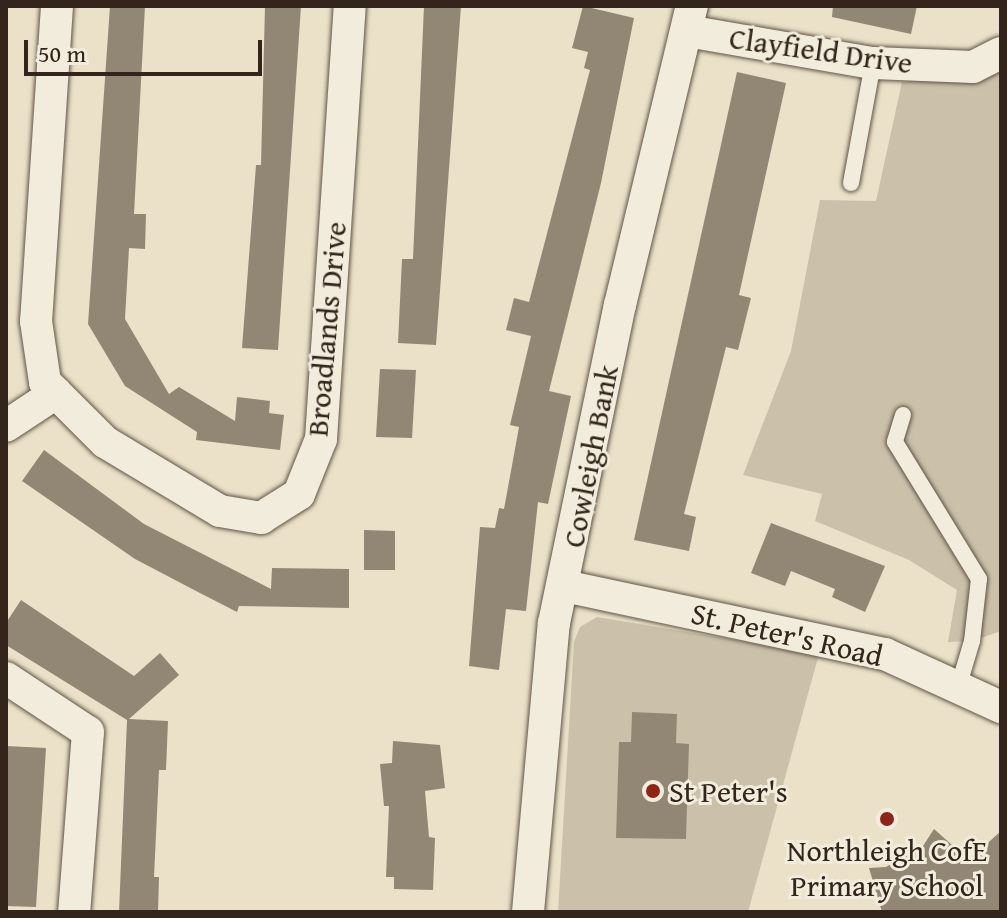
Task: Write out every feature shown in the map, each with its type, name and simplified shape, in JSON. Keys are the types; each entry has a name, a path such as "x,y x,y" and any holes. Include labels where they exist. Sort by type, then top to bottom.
{"street":[{"name":"Broadlands Drive","path":"57,6 36,321 45,382 105,442 220,511 261,518 299,494 321,439 350,6"},
{"name":"Clayfield Drive","path":"690,18 873,63 973,67 1001,53"},
{"name":"Cowleigh Bank","path":"528,912 554,623 620,305 690,18"},
{"path":"6,426 56,393"},
{"name":"St. Peter's Road","path":"564,586 885,654 1001,707"},
{"path":"6,678 88,732 74,912"}],"lane":[{"path":"851,183 873,63"},
{"path":"903,415 895,442 979,579 972,641 958,688"}],"shaded area":[{"path":"1001,69 1001,631 972,641 948,642 957,590 909,560 815,521 822,494 743,475 791,351 820,200 876,201 902,82"},
{"path":"597,617 819,654 748,912 558,912 574,642 580,627"}],"building":[{"path":"110,6 145,6 134,214 146,214 145,249 129,248 125,319 169,394 179,387 235,421 237,397 270,401 269,413 284,415 280,450 196,440 197,432 125,386 88,324"},
{"path":"265,6 301,6 278,350 242,348 256,165 261,165"},
{"path":"424,6 461,6 436,345 398,343 402,259 413,259"},
{"path":"583,6 634,18 601,183 549,391 571,396 548,504 538,502 526,611 506,609 499,670 469,666 480,527 495,528 499,508 504,509 519,427 510,425 531,336 506,330 514,298 529,302 590,70 584,68 588,52 572,48"},
{"path":"833,6 917,6 911,34 832,17"},
{"path":"737,72 786,83 739,295 751,298 738,350 726,347 684,514 696,517 689,551 634,540"},
{"path":"380,369 416,370 412,438 376,437"},
{"path":"44,450 144,524 271,589 272,568 349,569 349,608 239,606 237,612 198,592 135,559 22,481"},
{"path":"771,523 885,566 865,612 832,597 835,589 791,571 785,586 751,573"},
{"path":"364,530 395,531 395,570 364,570"},
{"path":"21,600 134,676 160,653 179,675 129,719 168,721 166,770 159,770 154,877 159,877 158,912 119,912 127,720 6,645 6,623"},
{"name":"St Peter's","path":"632,712 677,714 676,743 689,744 686,839 616,838 619,742 631,742"},
{"path":"393,741 440,745 445,788 425,791 429,837 435,838 433,890 394,889 394,877 386,877 389,806 384,806 380,764 392,763"},
{"path":"6,746 46,748 36,907 6,906"},
{"path":"934,829 969,860 1001,831 1001,912 882,912 869,868 886,867 923,846"}],"place":[{"name":"St Peter's","path":"653,791"},
{"name":"Northleigh CofE Primary School","path":"887,819"}]}
